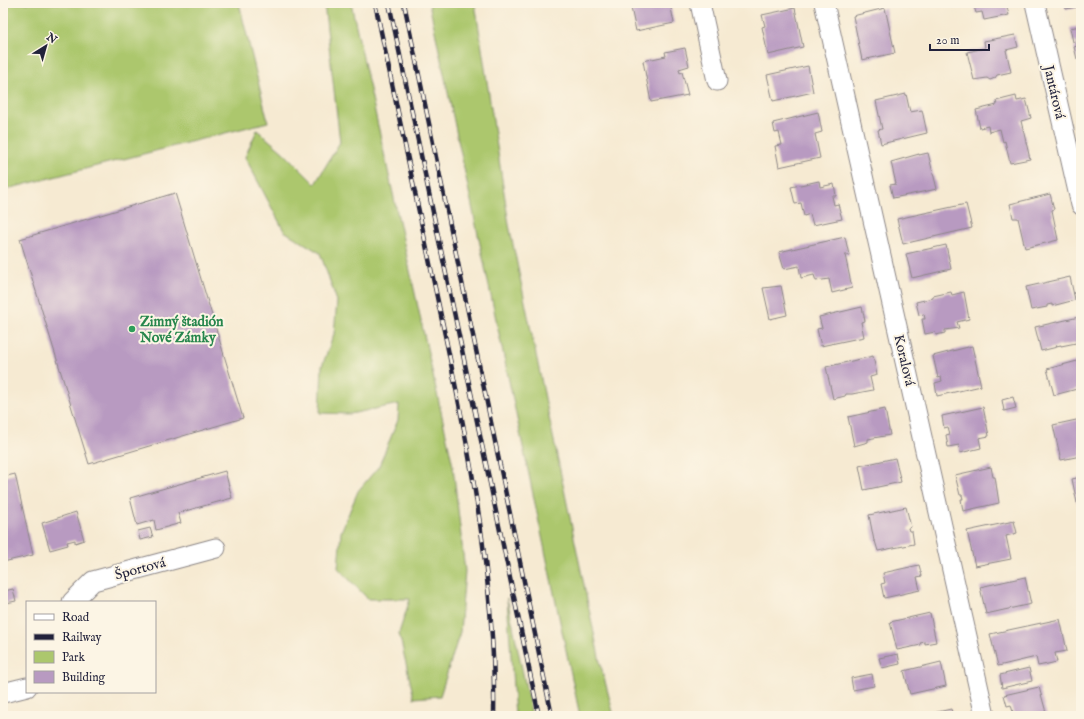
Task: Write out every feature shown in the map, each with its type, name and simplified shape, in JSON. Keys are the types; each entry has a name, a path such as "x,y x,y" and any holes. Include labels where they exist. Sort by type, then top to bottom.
{"street":[{"path":"700,3 717,81"},
{"name":"Koralová","path":"824,3 985,716"},
{"name":"Jantárová","path":"1035,3 1081,205"},
{"name":"Športová","path":"73,601 92,581 216,548"},
{"path":"3,693 26,687"}],"green space":[{"path":"3,3 239,3 268,122 3,190"},
{"path":"324,3 351,3 453,466 465,571 460,632 440,696 414,698 399,633 410,599 368,599 338,568 341,532 358,491 379,466 398,420 399,404 350,414 320,413 322,366 334,334 337,301 320,253 284,231 245,157 257,130 284,153 315,184 340,142"},
{"path":"429,3 475,3 509,225 600,662 614,716 580,716"},
{"path":"507,598 532,716 515,716"}],"building":[{"path":"630,3 670,3 674,23 636,31"},
{"path":"973,3 1006,3 1009,15 984,20 982,12 976,13"},
{"path":"1064,3 1081,3 1081,6 1066,9"},
{"path":"795,8 803,47 768,55 762,27 765,26 762,15"},
{"path":"885,8 895,53 862,60 853,16"},
{"path":"1081,26 1081,59 1077,59 1074,47 1077,46 1076,41 1073,42 1070,28"},
{"path":"1015,35 1018,47 1006,50 1011,72 997,75 995,78 990,80 987,78 974,80 967,52 985,48 984,41"},
{"path":"685,48 689,66 679,69 680,73 682,72 688,95 651,102 643,61 666,56 665,52"},
{"path":"808,66 813,92 773,101 767,75"},
{"path":"906,94 910,112 922,110 927,133 881,144 878,130 882,129 876,101"},
{"path":"1016,96 1017,101 1026,99 1031,118 1021,121 1030,159 1010,163 1005,141 1003,142 1000,129 989,132 988,126 980,128 976,110 997,105 996,101"},
{"path":"818,112 822,132 815,134 820,158 779,167 775,146 782,145 779,132 775,133 773,123"},
{"path":"928,153 937,189 893,198 890,185 896,184 891,162"},
{"path":"819,181 820,187 834,184 836,196 832,196 834,205 838,204 842,219 813,225 810,214 804,216 801,203 795,204 791,187"},
{"name":"Zimný štadión Nové Zámky","path":"175,193 243,418 89,464 20,239"},
{"path":"1050,194 1054,209 1052,210 1058,240 1025,248 1018,218 1013,218 1010,204"},
{"path":"966,204 972,228 903,244 897,219"},
{"path":"845,237 849,255 845,255 852,288 832,293 829,279 816,281 814,275 801,278 799,266 784,269 779,252"},
{"path":"946,245 951,269 912,278 906,254"},
{"path":"1070,277 1075,300 1052,306 1052,304 1047,305 1047,307 1031,310 1026,287"},
{"path":"781,286 787,315 770,319 763,288"},
{"path":"951,292 952,295 964,292 969,319 957,322 959,328 945,330 945,333 936,335 935,332 925,334 922,319 925,319 924,314 919,315 916,302"},
{"path":"862,307 865,321 861,322 864,337 821,346 817,329 822,328 819,317"},
{"path":"1079,317 1081,342 1056,346 1057,347 1041,351 1035,327"},
{"path":"972,346 981,386 937,396 935,383 942,381 941,377 938,378 933,356"},
{"path":"873,356 877,375 870,377 873,390 846,394 845,396 833,399 826,367"},
{"path":"1081,360 1081,388 1054,395 1047,369"},
{"path":"1013,397 1016,408 1004,411 1002,400"},
{"path":"983,407 989,436 979,438 981,448 960,453 959,445 948,447 946,435 950,434 948,427 944,428 942,416"},
{"path":"885,409 890,435 868,439 868,442 854,446 848,417"},
{"path":"1081,419 1081,456 1061,460 1053,425"},
{"path":"895,458 901,482 864,490 859,466"},
{"path":"991,467 993,477 995,477 999,503 963,511 961,499 963,499 962,495 960,495 955,475"},
{"path":"225,471 232,498 178,513 181,523 156,530 154,520 137,525 130,498"},
{"path":"15,474 33,555 3,562 3,477"},
{"path":"1081,477 1081,503 1077,503 1072,479"},
{"path":"906,507 911,527 908,528 909,531 912,531 914,544 878,551 874,541 869,515"},
{"path":"76,512 84,540 75,543 75,540 67,542 68,545 50,550 42,523"},
{"path":"1014,521 1017,533 1006,536 1011,559 975,566 967,531"},
{"path":"1078,525 1081,525 1081,538 1080,538"},
{"path":"150,528 153,537 140,540 138,531"},
{"path":"919,565 922,576 917,577 920,590 884,598 881,584 885,583 883,573"},
{"path":"1025,577 1031,604 986,614 980,587"},
{"path":"13,589 16,601 6,603 4,591"},
{"path":"930,613 936,642 925,644 925,642 920,643 921,645 897,650 890,622"},
{"path":"1060,619 1067,651 1055,653 1057,662 1038,666 1036,657 998,666 990,634"},
{"path":"898,654 900,664 882,668 879,658"},
{"path":"941,662 946,686 910,694 904,671"},
{"path":"1029,668 1032,681 1002,688 1000,675"},
{"path":"872,674 874,686 853,690 851,678"},
{"path":"1039,687 1047,716 1014,716 1011,705 1007,706 1004,695"},
{"path":"951,709 953,716 924,716 924,715"}],"railway":[{"path":"375,3 471,465 479,515 490,615 494,716"},
{"path":"389,3 539,716"},
{"path":"404,3 552,716"}],"place":[{"name":"Zimný štadión Nové Zámky","path":"132,329"}]}
